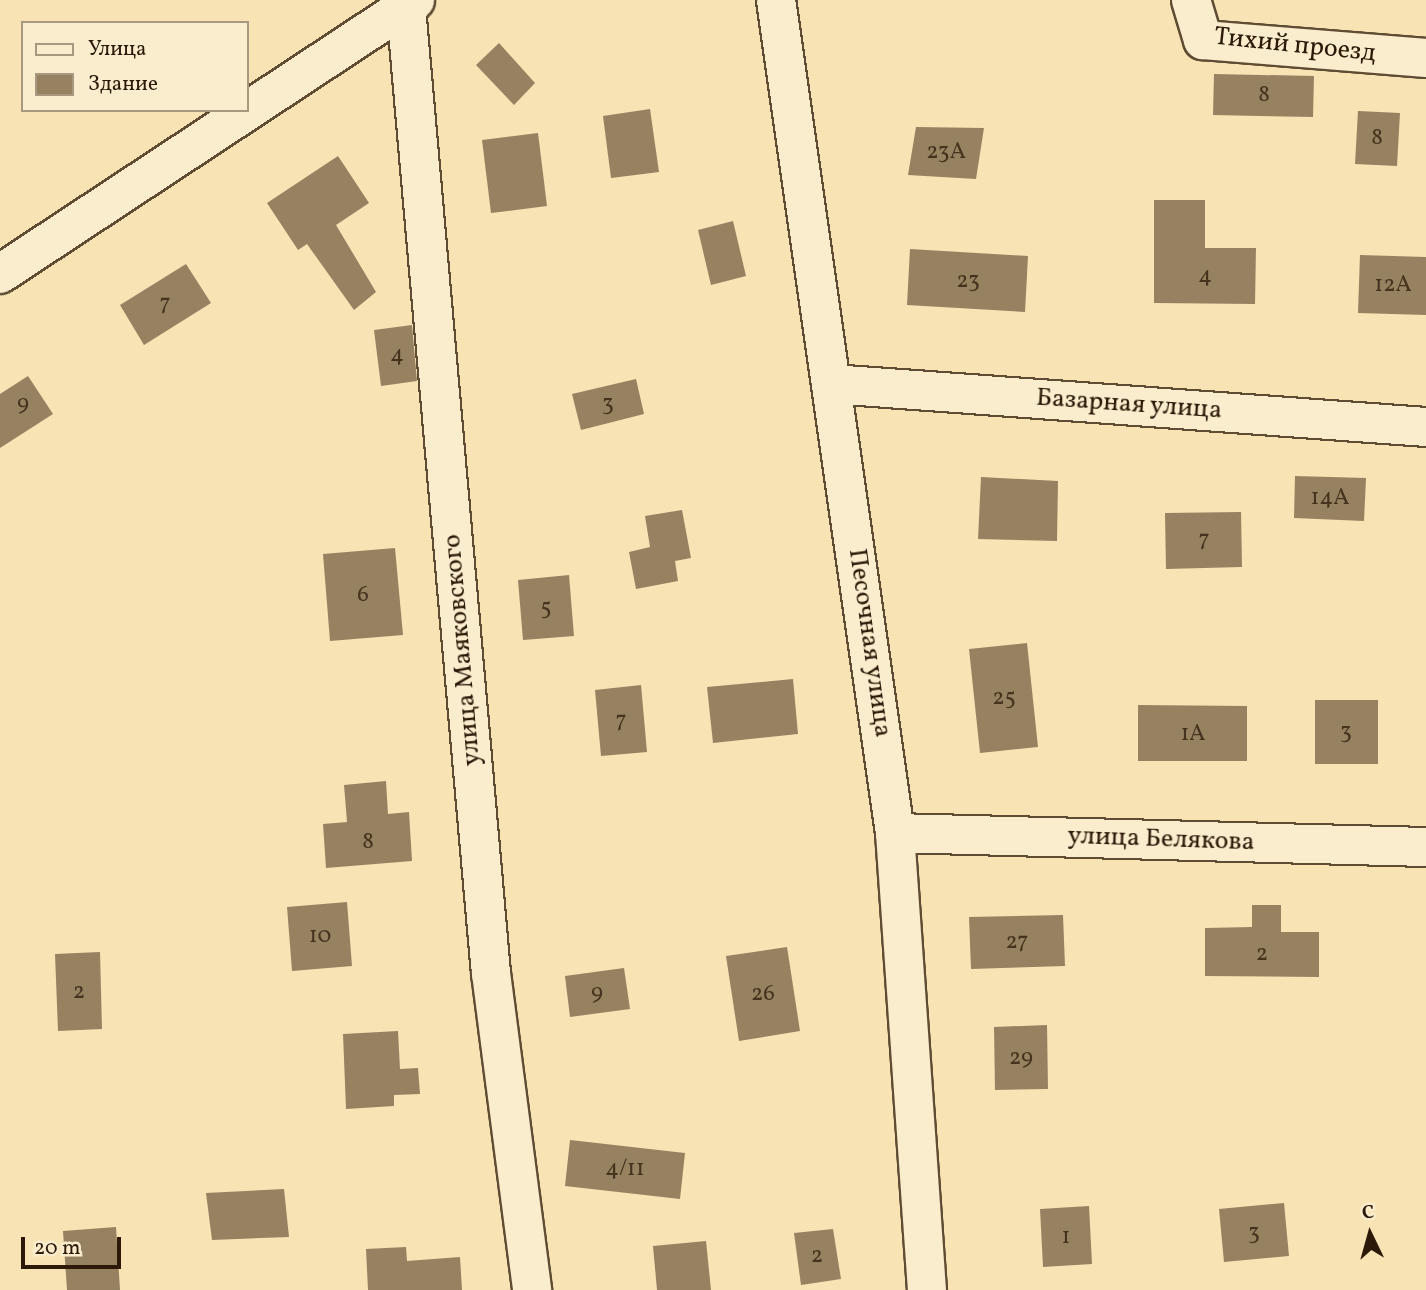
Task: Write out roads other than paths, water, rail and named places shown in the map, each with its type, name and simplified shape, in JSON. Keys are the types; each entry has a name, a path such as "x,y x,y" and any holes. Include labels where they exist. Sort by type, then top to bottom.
{"street":[{"name":"Песочная улица","path":"776,0 895,833 928,1290"},
{"name":"Тихий проезд","path":"1191,0 1203,40 1426,58"},
{"path":"248,111 411,4"},
{"name":"улица Маяковского","path":"411,4 491,973 533,1290"},
{"path":"0,274 247,112"},
{"name":"Базарная улица","path":"832,384 1426,427"},
{"name":"улица Белякова","path":"895,833 1426,847"}]}
